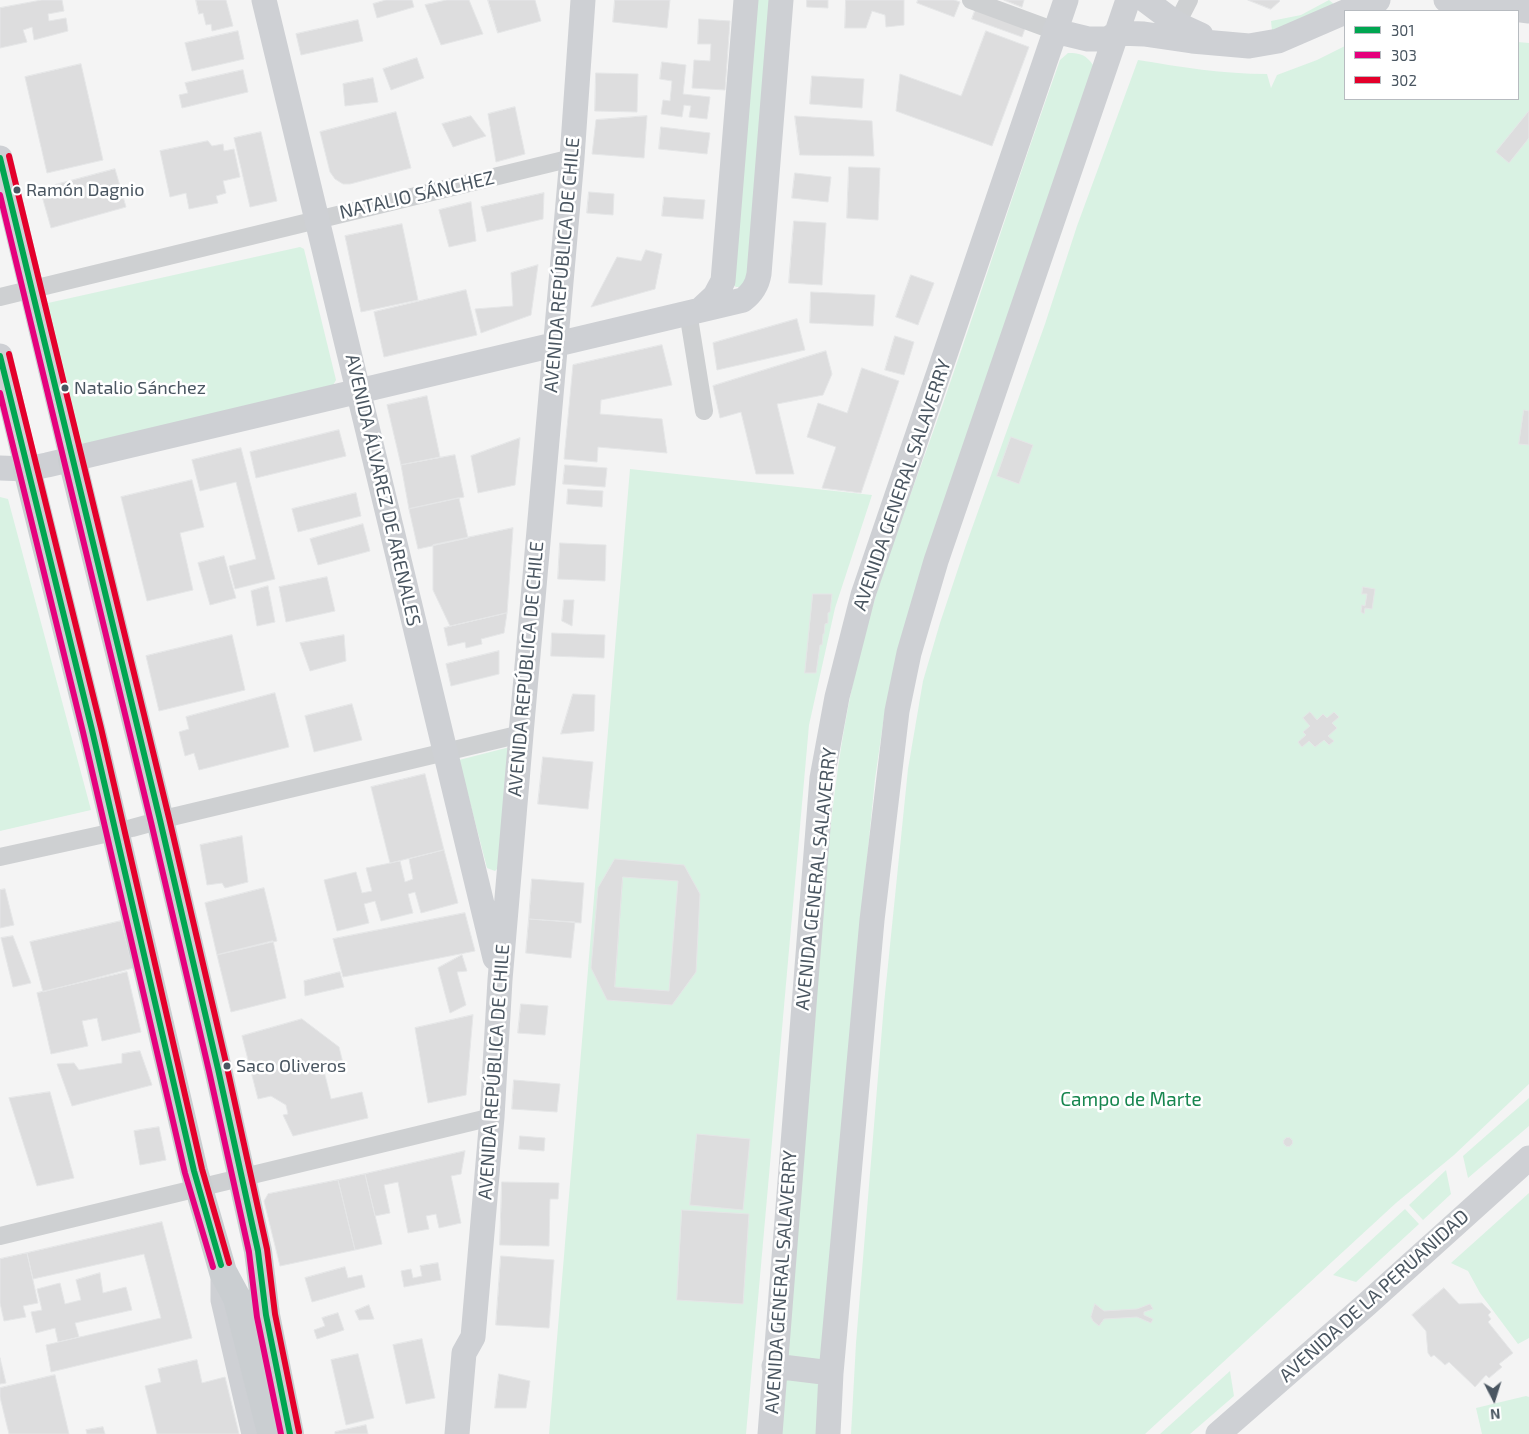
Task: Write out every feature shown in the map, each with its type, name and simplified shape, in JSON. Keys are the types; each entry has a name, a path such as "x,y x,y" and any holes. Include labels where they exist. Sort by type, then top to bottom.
{"main road":[{"name":"AVENIDA ÁLVAREZ DE ARENALES","path":"264,0 500,980"},
{"name":"AVENIDA REPÚBLICA DE CHILE","path":"457,1434 464,1353 473,1337 492,1117 500,980 572,158 583,0"},
{"path":"694,311 715,296 723,281 746,0"},
{"path":"0,468 27,469 743,300 752,293 758,281 781,0"},
{"name":"AVENIDA GENERAL SALAVERRY","path":"770,1434 822,778 837,697 863,595 1066,0"},
{"path":"828,1434 831,1372 872,920 896,711 908,653 939,552 1128,0"},
{"path":"1145,0 1173,31"},
{"path":"1350,10 1378,0"},
{"path":"1446,0 1529,10"},
{"path":"1055,30 1088,39 1108,39 1117,33 1144,34 1173,31 1222,43 1249,46 1278,41 1344,13"},
{"path":"0,158 160,820 258,1251 302,1434"},
{"path":"723,281 737,288 752,286 758,281"},
{"path":"0,356 92,730 198,1188 223,1272 237,1298 272,1434"},
{"name":"AVENIDA DE LA PERUANIDAD","path":"1218,1434 1367,1304 1529,1158"},
{"path":"258,1251 266,1315 290,1434"},
{"path":"223,1272 223,1300 254,1434"},
{"name":"AVENIDA REPÚBLICA DE CHILE","path":"473,1337 482,1354 474,1434"},
{"path":"774,1366 831,1372"}],"street":[{"path":"971,0 1055,30"},
{"path":"1173,31 1189,0"},
{"name":"NATALIO SÁNCHEZ","path":"0,297 572,158"},
{"path":"694,311 704,411"},
{"path":"0,858 521,734"},
{"path":"0,1236 492,1117"}],"green space":[{"path":"752,0 777,0 754,280 744,287 736,287 732,284"},
{"path":"1329,0 1335,5 1272,31 1271,21 1301,15"},
{"name":"Campo de Marte","path":"1519,42 1529,43 1529,1084 1454,1155 1396,1203 1145,1434 851,1434 856,1343 884,1004 908,769 923,681 966,545 1045,324 1077,226 1138,60 1186,68 1267,74 1271,88 1277,75 1317,60 1344,46 1344,100 1519,100"},
{"path":"1068,53 1083,55 1093,65 884,717 875,779 860,930 816,1434 777,1434 826,871 835,788 848,705 866,630 887,561 948,389 1060,60"},
{"path":"300,247 304,249 336,380 332,387 75,447 43,311 48,303"},
{"path":"630,469 872,495 835,608 809,725 746,1434 549,1434"},
{"path":"0,497 8,499 91,810 0,831"},
{"path":"510,747 501,865 495,871 487,868 459,760"},
{"path":"1529,1098 1529,1126 1468,1178 1463,1156"},
{"path":"1446,1170 1451,1194 1423,1220 1409,1205"},
{"path":"1529,1193 1529,1338 1518,1344 1480,1293 1468,1271 1451,1263"},
{"path":"1405,1209 1419,1224 1356,1282 1333,1275"},
{"path":"1230,1371 1234,1396 1190,1434 1160,1434"},
{"path":"1526,1396 1529,1397 1529,1434 1482,1434 1476,1408"}],"building":[{"path":"42,0 62,0 64,11 48,14 49,21 66,18 68,31 34,40 32,27 23,30 27,42 0,48 0,8"},
{"path":"196,0 226,0 233,26 212,31 211,24 206,25 203,13 199,14"},
{"path":"386,0 412,0 414,7 377,18 373,4"},
{"path":"447,0 469,0 483,34 441,45 425,5"},
{"path":"488,0 535,0 541,21 498,33"},
{"path":"615,0 670,0 667,28 613,22"},
{"path":"807,0 828,0 828,8 807,7"},
{"path":"846,0 904,0 904,25 886,27 885,15 872,11 866,28 845,28"},
{"path":"918,0 954,0 960,2 954,17 917,3"},
{"path":"1004,0 1024,0 1022,7"},
{"path":"1248,0 1279,0 1280,1 1271,9"},
{"path":"976,8 1026,26 1022,37 972,19"},
{"path":"699,19 730,21 725,90 692,88 694,60 710,61 711,44 698,44"},
{"path":"358,20 363,41 301,55 296,34"},
{"path":"238,31 244,59 192,71 185,43"},
{"path":"986,31 1029,47 992,146 896,111 900,74 961,96"},
{"path":"417,58 424,78 391,90 383,69"},
{"path":"662,62 686,65 683,94 710,97 707,119 689,117 691,106 684,105 682,117 661,114 663,100 670,101 672,81 660,79"},
{"path":"81,64 103,160 47,173 25,77"},
{"path":"243,70 248,92 182,108 179,95 188,93 185,83"},
{"path":"596,73 638,74 637,112 595,111"},
{"path":"812,76 864,79 862,108 810,104"},
{"path":"373,78 378,102 345,106 343,84"},
{"path":"515,107 525,154 496,162 488,114"},
{"path":"1529,111 1529,138 1509,163 1496,152"},
{"path":"396,112 411,168 350,184 343,184 335,179 330,172 320,132"},
{"path":"471,116 486,136 453,147 442,124"},
{"path":"647,116 644,158 592,154 596,120"},
{"path":"795,116 872,121 874,156 800,155"},
{"path":"661,127 710,133 707,154 659,149"},
{"path":"261,132 277,201 250,207 234,138"},
{"path":"208,141 212,146 223,144 224,151 234,149 240,177 223,181 226,193 216,196 218,203 189,209 186,193 170,197 160,151"},
{"path":"849,167 880,168 878,220 847,218"},
{"path":"115,169 126,207 51,228 40,189"},
{"path":"795,173 831,177 828,202 792,198"},
{"path":"589,192 614,194 613,215 587,213"},
{"path":"544,193 543,219 487,232 481,207"},
{"path":"664,197 705,200 703,219 662,216"},
{"path":"471,202 476,241 449,247 439,210"},
{"path":"794,221 826,223 822,285 789,283"},
{"path":"402,224 418,300 361,312 345,236"},
{"path":"646,250 662,254 655,289 591,307 617,257 641,261"},
{"path":"538,265 531,315 481,333 475,309 513,306 511,273"},
{"path":"911,275 934,283 918,325 896,317"},
{"path":"466,290 477,335 384,357 374,312"},
{"path":"811,292 875,295 873,326 810,323"},
{"path":"797,319 805,350 717,370 713,343"},
{"path":"895,336 914,342 904,375 885,370"},
{"path":"662,345 672,385 601,400 600,414 662,419 667,453 598,447 597,462 564,459 573,365"},
{"path":"826,351 832,374 823,395 777,404 794,474 756,474 741,412 720,418 713,386"},
{"path":"862,368 899,381 861,493 822,488 836,447 807,437 818,403 847,413"},
{"path":"427,396 440,457 401,465 387,405"},
{"path":"1524,410 1529,411 1529,445 1519,444"},
{"path":"339,430 346,456 256,478 250,452"},
{"path":"1011,437 1033,445 1019,484 997,476"},
{"path":"520,438 515,485 478,493 471,456"},
{"path":"241,448 275,579 235,589 229,566 256,559 236,482 200,491 192,460"},
{"path":"455,455 464,497 409,509 401,465"},
{"path":"565,465 607,468 605,487 563,484"},
{"path":"192,480 204,527 180,533 193,590 147,601 121,497"},
{"path":"568,489 603,491 602,507 567,504"},
{"path":"356,493 361,516 298,532 292,509"},
{"path":"459,498 468,538 418,549 409,509"},
{"path":"363,524 370,551 318,565 310,539"},
{"path":"513,528 507,613 450,626 433,590 433,545"},
{"path":"560,543 606,545 605,581 558,579"},
{"path":"224,556 236,598 210,605 198,563"},
{"path":"327,577 335,611 286,622 279,587"},
{"path":"268,586 275,622 257,626 251,591"},
{"path":"1363,587 1375,589 1372,609 1365,608 1364,614 1361,612 1362,605 1365,606 1367,594 1362,594"},
{"path":"813,594 832,594 828,623 825,624 816,673 805,673"},
{"path":"564,600 574,600 572,626 562,621"},
{"path":"507,613 504,633 481,639 482,644 466,648 465,642 448,646 444,628"},
{"path":"552,633 605,635 604,658 551,656"},
{"path":"232,635 245,690 159,711 146,656"},
{"path":"344,635 346,661 310,671 300,643"},
{"path":"499,651 499,674 451,686 446,664"},
{"path":"275,693 289,747 199,770 194,753 185,756 179,732 189,729 186,717"},
{"path":"573,694 595,695 594,731 561,734"},
{"path":"352,704 362,740 314,752 305,716"},
{"path":"1310,712 1317,720 1323,714 1327,718 1334,712 1339,717 1332,723 1337,728 1328,736 1334,741 1329,745 1324,740 1315,747 1309,741 1302,747 1298,742 1306,735 1303,732 1310,726 1303,718"},
{"path":"543,757 593,762 588,809 538,804"},
{"path":"425,774 444,850 390,863 371,787"},
{"path":"242,836 248,882 225,888 222,883 207,885 200,845"},
{"path":"444,850 458,903 421,913 415,892 408,894 413,913 381,921 375,901 364,904 369,923 337,931 324,880 356,872 362,893 372,891 366,868 400,861 405,882 413,879 409,859"},
{"path":"615,859 684,865 700,894 696,972 672,1005 607,1000 591,968 598,888","holes":["623,877 678,881 669,991 615,987"]},
{"path":"532,879 584,883 581,923 529,919"},
{"path":"264,888 277,941 217,955 205,903"},
{"path":"5,889 14,925 0,928 0,890"},
{"path":"465,913 475,951 343,977 333,939"},
{"path":"529,919 575,922 571,958 526,953"},
{"path":"121,921 133,968 43,992 30,942"},
{"path":"13,936 31,983 13,987 1,938"},
{"path":"273,941 286,998 231,1012 217,955"},
{"path":"462,955 467,971 457,972 466,1005 450,1013 438,968"},
{"path":"127,972 141,1032 102,1041 97,1018 82,1021 88,1046 51,1054 37,993"},
{"path":"340,972 344,987 305,996 304,981"},
{"path":"521,1004 548,1006 545,1035 518,1033"},
{"path":"473,1015 466,1095 428,1103 415,1028"},
{"path":"302,1019 339,1047 343,1063 323,1067 331,1099 362,1092 368,1118 293,1136 283,1115 288,1114 286,1105 271,1096 258,1099 242,1036"},
{"path":"140,1051 152,1085 72,1106 57,1064 74,1063 79,1070 122,1063 122,1054"},
{"path":"514,1080 560,1084 557,1112 512,1109"},
{"path":"50,1092 74,1178 37,1186 9,1098"},
{"path":"159,1127 166,1160 140,1165 134,1131"},
{"path":"697,1134 750,1139 743,1210 690,1205"},
{"path":"520,1136 545,1138 544,1151 519,1149"},
{"path":"1288,1137 1293,1142 1288,1147 1283,1142"},
{"path":"465,1151 461,1174 451,1176 461,1223 439,1228 436,1214 426,1216 429,1229 408,1233 398,1182 384,1185 390,1213 375,1216 365,1174"},
{"path":"365,1174 382,1244 355,1250 338,1180"},
{"path":"338,1180 355,1250 280,1266 264,1201 268,1194"},
{"path":"502,1182 559,1183 558,1199 550,1199 549,1246 500,1245"},
{"path":"682,1210 749,1214 743,1304 677,1300"},
{"path":"162,1222 192,1338 51,1372 46,1345 161,1318 144,1254 33,1279 27,1253"},
{"path":"27,1253 38,1303 23,1306 26,1317 4,1321 0,1303 0,1259"},
{"path":"501,1256 554,1260 549,1328 496,1325"},
{"path":"438,1263 441,1280 404,1287 401,1271 411,1269 413,1278 422,1276 420,1266"},
{"path":"345,1267 348,1278 362,1275 365,1287 312,1302 305,1278"},
{"path":"100,1273 103,1293 126,1287 132,1310 75,1323 79,1337 58,1342 55,1328 36,1333 31,1312 42,1310 37,1289 60,1283 65,1304 81,1300 76,1280"},
{"path":"1444,1288 1459,1304 1482,1303 1491,1312 1488,1315 1491,1319 1488,1322 1513,1353 1499,1364 1502,1367 1489,1378 1486,1375 1475,1387 1449,1362 1445,1365 1434,1355 1431,1357 1428,1353 1426,1331 1412,1315"},
{"path":"1095,1304 1104,1311 1137,1309 1150,1304 1153,1309 1144,1312 1144,1315 1153,1319 1151,1323 1137,1317 1104,1319 1099,1326 1091,1317"},
{"path":"369,1305 374,1319 359,1320 355,1311"},
{"path":"338,1313 344,1330 317,1339 314,1330 325,1326 322,1318"},
{"path":"422,1339 435,1398 406,1404 393,1345"},
{"path":"358,1354 374,1418 346,1425 331,1360"},
{"path":"0,1358 6,1383 0,1384"},
{"path":"197,1360 202,1383 225,1377 239,1434 157,1434 145,1386 161,1382 158,1369"},
{"path":"499,1374 530,1381 526,1408 495,1408"},
{"path":"55,1375 69,1434 9,1434 0,1397 0,1388"},
{"path":"366,1425 368,1434 335,1434 335,1432"},
{"path":"103,1427 105,1434 87,1434 86,1430"}],"transit line":[{"name":"302","path":"9,156 169,818 227,1067 267,1249 275,1314 299,1432"},
{"name":"301","path":"0,158 160,820 218,1069 258,1251 266,1315 290,1434"},
{"name":"303","path":"0,195 209,1071 249,1252 257,1317 281,1434"},
{"name":"302","path":"9,354 101,728 202,1169 229,1263"},
{"name":"301","path":"0,356 92,730 194,1171 221,1265"},
{"name":"303","path":"0,393 83,732 185,1173 213,1267"}],"place":[{"name":"Ramón Dagnio","path":"17,190"},
{"name":"Natalio Sánchez","path":"65,388"},
{"name":"Saco Oliveros","path":"227,1066"}]}
